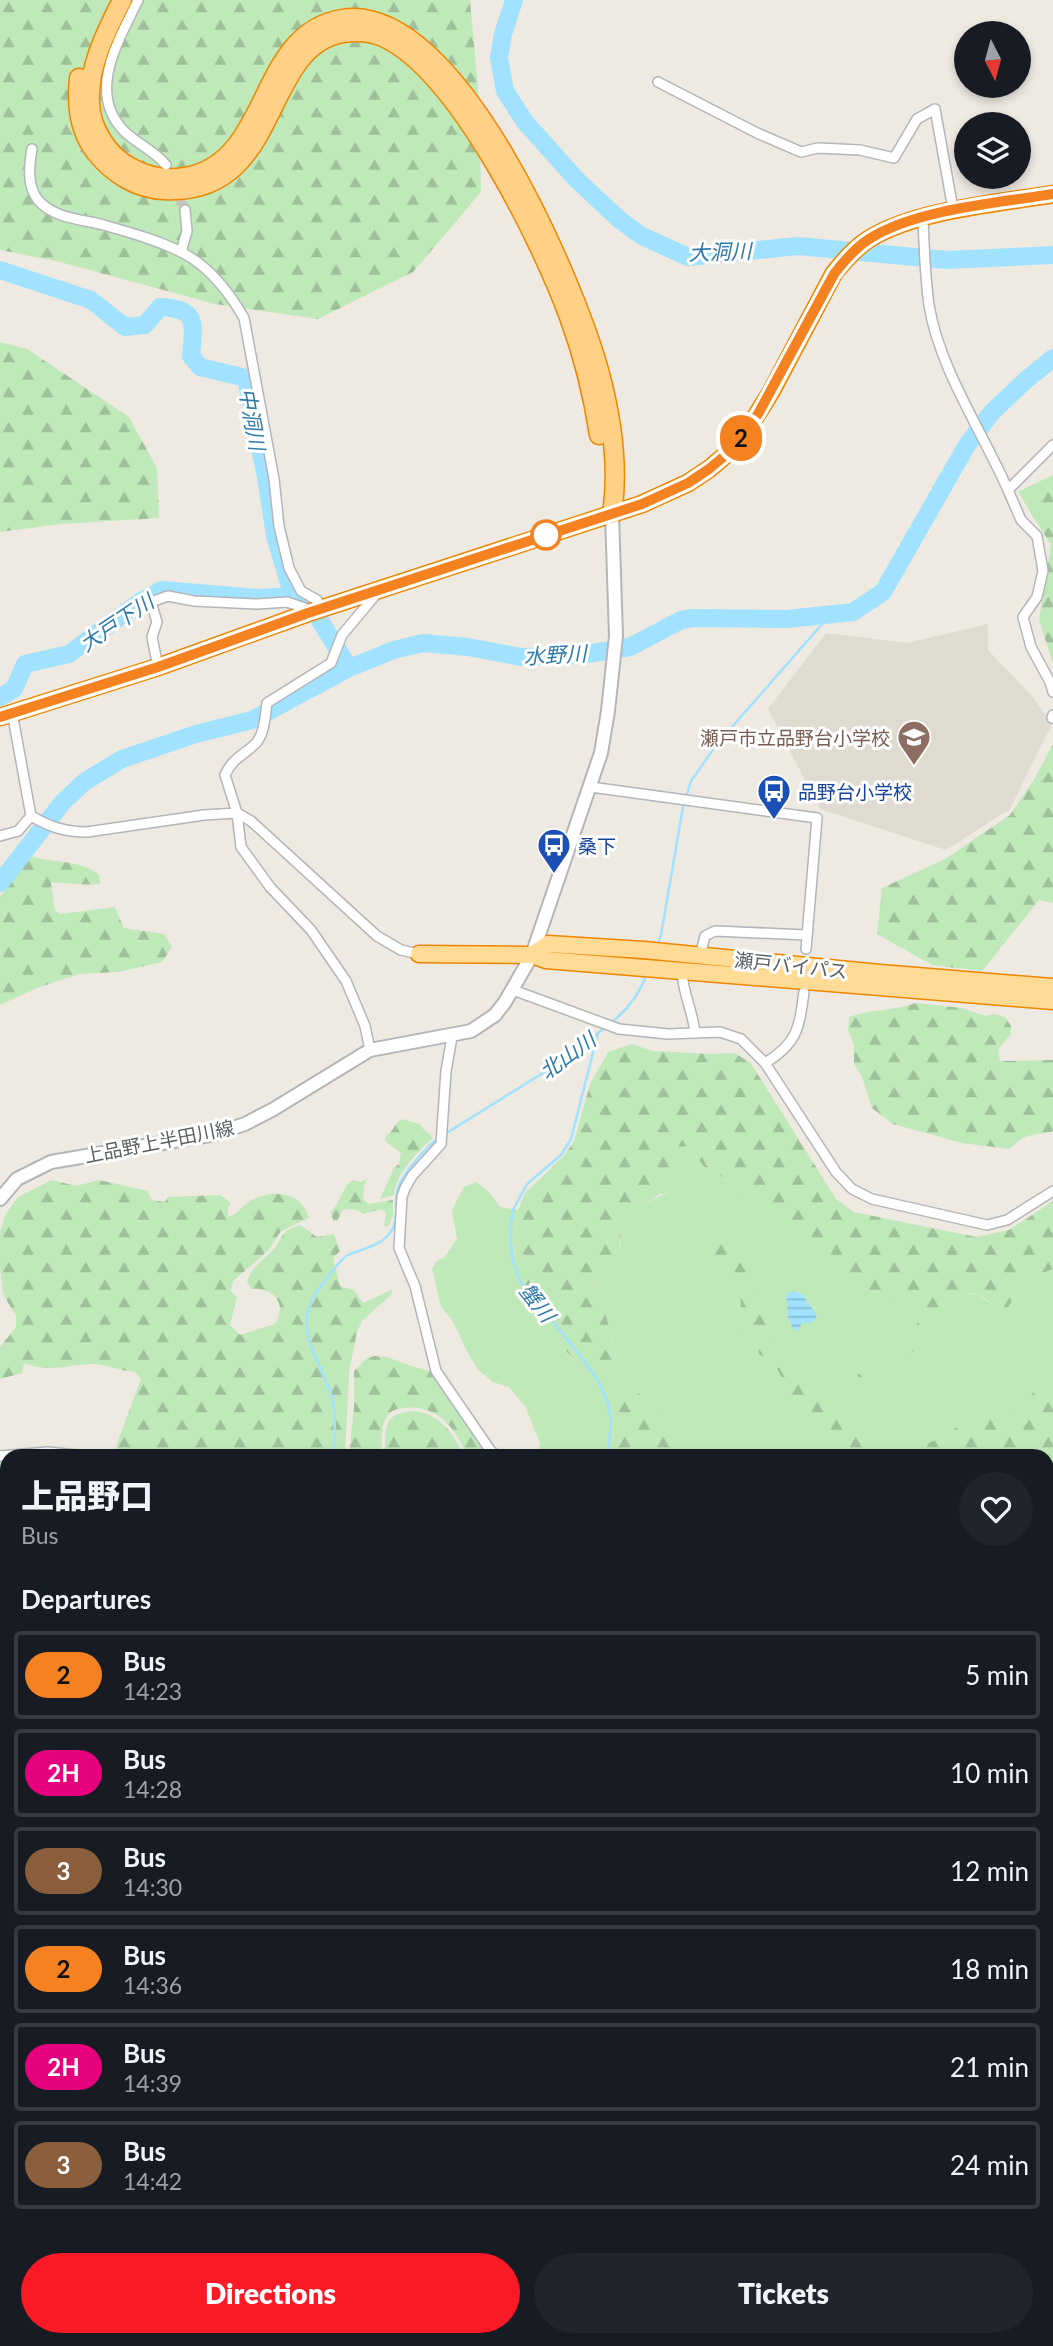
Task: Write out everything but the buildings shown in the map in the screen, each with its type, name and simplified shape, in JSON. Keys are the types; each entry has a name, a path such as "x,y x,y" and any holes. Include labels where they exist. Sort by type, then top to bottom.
{"highway":[{"path":"110,0 83,62 77,92 80,121 92,148 110,168 146,187 172,191 199,187 212,182 234,167 261,133 301,59 331,36 357,32 382,37 403,50 421,67 463,116 495,165 529,226 558,288 588,378 597,423 605,491 612,514"},
{"path":"122,0 94,65 90,108 99,135 107,147 128,166 152,177 167,179 192,176 228,157 246,135 290,52 305,36 328,22 356,18 383,23 408,37 437,64 473,108 507,160 542,222 570,283 592,346 606,400 614,467 612,514"},
{"path":"6,714 158,667 382,588 612,514 688,483 728,453 758,414 834,274 847,258 868,240 893,228 953,209 1053,194"},
{"name":"瀬戸バイパス","path":"532,955 548,944 644,950 1053,987"},
{"name":"瀬戸バイパス","path":"419,954 532,955 546,960 1053,1001"}],"street":[{"path":"138,0 111,61 106,84 107,95 121,128 157,153 166,165"},
{"path":"658,82 757,133 801,152 818,148 860,150 894,158 917,120 935,109 953,209"},
{"path":"32,149 29,166 31,188 39,201 57,214 106,225 181,251 213,275 227,291 244,318 274,479 279,526 289,568 301,591 317,600 315,611 287,602 244,604 194,601 168,596 151,602 157,622 152,637 158,667"},
{"path":"181,251 187,231 185,210"},
{"path":"923,218 930,306 941,345 968,411 990,450 1021,520 1037,536 1043,571 1037,597 1023,617 1031,647 1050,681 1053,692"},
{"path":"1008,489 1053,445"},
{"name":"上品野上半田川線","path":"0,1199 17,1179 51,1162 215,1134 245,1124 370,1050 452,1037 471,1031 495,1015 513,990 532,955 601,753 616,636 612,514"},
{"path":"370,1050 365,1026 346,981 311,930 270,887 241,847 237,813 225,775 230,764 257,742 263,729 267,703 331,663 342,635 382,588"},
{"path":"6,714 32,816 49,826 68,832 87,832 204,815 237,813 256,826 377,936 401,950 419,954"},
{"path":"591,787 817,818 806,949"},
{"path":"0,836 18,831 32,816"},
{"path":"700,956 705,936 715,931 807,934"},
{"path":"682,970 682,984 694,1017 695,1033"},
{"path":"513,990 619,1029 668,1034 720,1032 749,1045 765,1063 836,1172 862,1196 987,1224 1007,1220 1053,1191"},
{"path":"765,1063 784,1050 797,1034 804,992"},
{"path":"452,1037 441,1144 412,1176 405,1188 398,1248 415,1286 436,1371 488,1449"}],"shaded area":[{"name":"瀬戸市立品野台小学校","path":"988,624 988,650 1031,695 1052,724 1010,809 946,850 820,809 768,709 826,633 907,643"}],"green space":[{"path":"0,0 470,0 479,100 481,192 413,272 318,319 215,304 60,262 0,250"},
{"path":"0,342 27,349 129,417 157,468 159,518 61,524 0,532"},
{"path":"1053,475 1053,663 1039,620 1051,545 1018,492"},
{"path":"1053,744 1053,903 1039,900 982,971 932,965 877,934 882,888 945,859 1010,815 1035,778"},
{"path":"32,856 84,866 99,875 100,883 95,884 51,883 55,910 60,914 115,907 124,928 164,934 172,947 162,962 118,972 79,974 37,988 0,1005 0,897"},
{"path":"916,1003 962,1008 985,1016 994,1014 1005,1017 1011,1026 1011,1034 998,1050 1000,1061 1053,1060 1053,1131 1030,1135 1009,1149 962,1143 893,1124 872,1108 862,1077 854,1064 854,1045 848,1030 849,1017"},
{"path":"632,1044 653,1051 734,1053 750,1062 836,1199 854,1212 976,1237 1009,1230 1053,1201 1053,1269 1024,1280 1011,1290 1011,1303 1004,1313 977,1294 967,1293 957,1297 945,1307 932,1332 909,1355 861,1380 857,1375 891,1356 912,1335 917,1324 917,1314 904,1301 867,1293 862,1286 849,1282 809,1257 788,1233 751,1201 724,1178 704,1167 689,1146 675,1147 672,1168 676,1190 660,1194 630,1214 621,1233 618,1255 595,1277 594,1290 605,1310 618,1366 612,1372 604,1373 581,1366 562,1348 559,1340 527,1305 517,1282 514,1243 518,1210 525,1193 564,1156 574,1141 590,1084 608,1052"},
{"path":"402,1119 420,1124 433,1138 408,1164 393,1195 380,1199 394,1168 399,1164 401,1153 385,1141 385,1137"},
{"path":"689,1146 704,1167 724,1178 788,1233 809,1257 849,1282 862,1286 977,1294 1004,1312 1011,1303 1010,1291 1024,1280 1053,1269 1053,1449 676,1449 666,1422 636,1390 611,1395 614,1417 612,1449 539,1449 540,1443 525,1406 509,1387 493,1382 478,1370 452,1320 441,1307 432,1269 437,1261 444,1258 457,1239 452,1210 464,1187 476,1182 488,1191 500,1207 518,1210 514,1243 517,1282 566,1352 583,1365 604,1373 618,1365 605,1310 594,1290 595,1277 620,1248 621,1233 630,1214 668,1192 675,1147"},
{"path":"367,1179 363,1200 369,1204 393,1200 393,1216 388,1227 384,1225 386,1213 382,1209 363,1214 358,1210 343,1209 337,1221 333,1220 331,1212 349,1183 352,1180 361,1182"},
{"path":"52,1180 76,1186 99,1180 148,1191 152,1200 165,1202 168,1197 220,1195 231,1203 228,1217 265,1195 280,1194 301,1203 309,1218 281,1231 268,1251 233,1281 231,1291 237,1297 230,1325 240,1335 275,1324 280,1309 276,1298 266,1291 251,1289 247,1281 255,1267 272,1251 285,1232 300,1225 317,1237 334,1234 340,1251 333,1258 340,1286 354,1290 363,1303 393,1289 391,1295 363,1320 357,1331 349,1373 345,1449 117,1449 117,1443 141,1379 135,1372 96,1364 41,1368 24,1363 22,1373 0,1379 0,1347 16,1327 16,1316 3,1294 0,1232 5,1215 18,1197"},
{"path":"707,1240 718,1240 738,1252 742,1266 751,1277 757,1305 770,1329 779,1359 789,1373 801,1384 837,1400 852,1418 890,1449 825,1449 817,1426 805,1419 794,1407 774,1363 759,1354 756,1346 739,1331 739,1277 707,1270 703,1259"},
{"path":"374,1356 387,1357 434,1372 487,1449 464,1449 451,1427 436,1414 416,1408 404,1408 391,1412 384,1423 382,1449 350,1449 354,1371 366,1359"},
{"path":"1053,1383 1053,1449 917,1447 942,1438 969,1419 1011,1415 1044,1386"},
{"path":"620,1388 636,1390 664,1419 676,1449 612,1449 614,1418 611,1395"},
{"path":"415,1411 432,1416 445,1426 460,1449 385,1449 388,1424 396,1415"}],"water":[{"path":"792,1291 802,1294 817,1316 812,1323 802,1323 798,1331 793,1329 788,1317 786,1296"}],"waterway":[{"name":"大洞川","path":"514,0 503,34 499,58 505,91 525,122 577,180 621,221 642,236 688,257 798,246 947,260 1053,255"},
{"name":"中洞川","path":"0,270 91,300 125,327 145,325 160,307 182,311 191,320 191,356 200,367 246,378 275,536 293,596 310,604 349,668"},
{"name":"水野川","path":"0,883 62,803 84,782 122,759 196,734 252,720 349,668 394,650 423,643 468,647 521,657 580,655 630,647 681,620 693,618 787,619 853,612 883,592 967,445 992,412 1053,358"},
{"name":"大戸下川","path":"0,697 14,689 25,664 69,654 141,601 162,590 259,598 293,596"},
{"name":"北山川","path":"657,946 683,807 691,781 717,744 831,614"},
{"name":"北山川","path":"611,1023 632,1002 646,976"},
{"name":"北山川","path":"445,1134 559,1063 606,1027"},
{"name":"蟹川","path":"598,1033 571,1139 561,1155 527,1184 513,1210 510,1229 512,1258 520,1281 583,1359 607,1400 611,1419 609,1449"},
{"name":"北山川","path":"334,1449 334,1404 309,1340 307,1327 313,1298 341,1260 379,1243 389,1234 396,1219 399,1184 428,1147 440,1137"}],"tunnel":[{"path":"175,186 185,210"}],"bus line":[{"name":"2","path":"0,717 158,667 382,588 642,504 688,483 728,453 744,435 771,392 834,274 847,258 868,240 893,228 953,209 1053,194"}],"place":[{"name":"瀬戸市立品野台小学校","path":"914,767"},
{"name":"品野台小学校","path":"774,821"},
{"name":"桑下","path":"554,875"}]}
